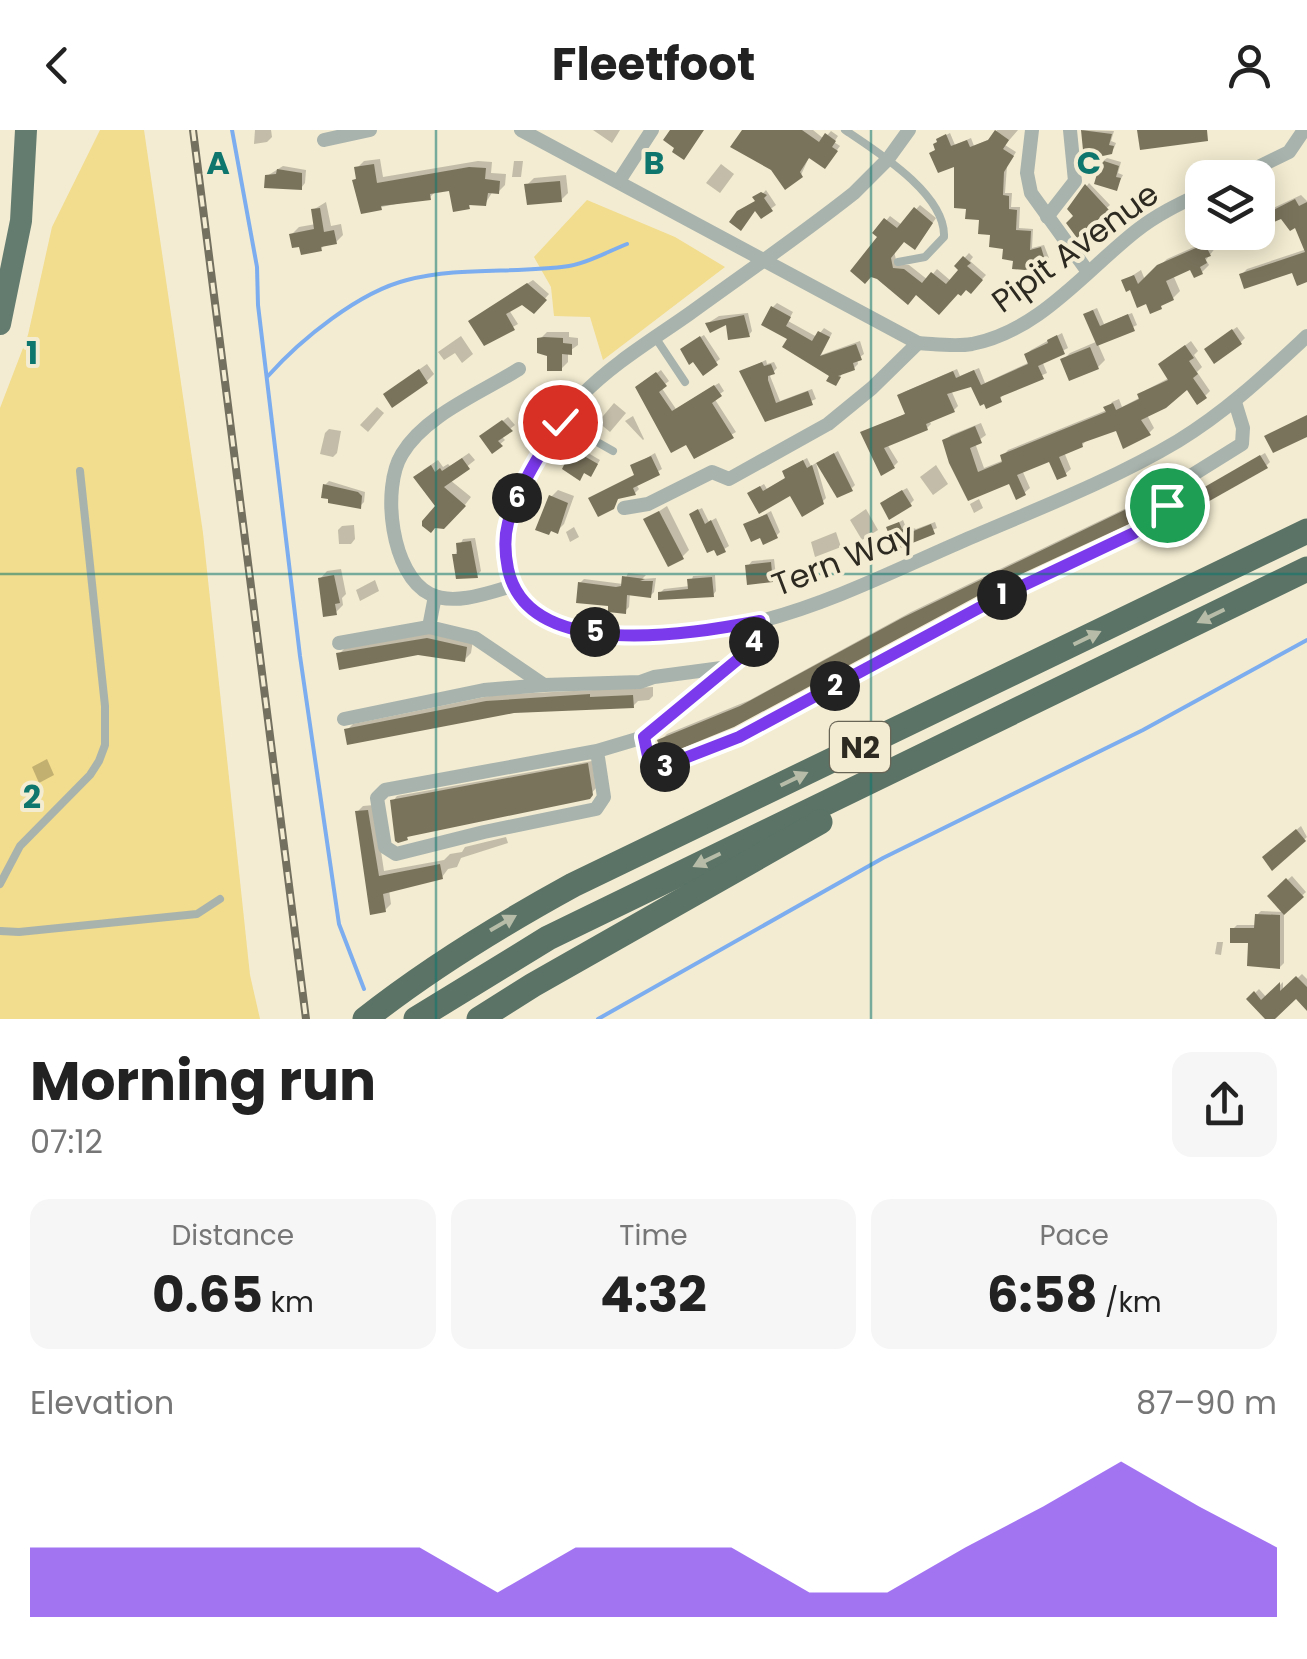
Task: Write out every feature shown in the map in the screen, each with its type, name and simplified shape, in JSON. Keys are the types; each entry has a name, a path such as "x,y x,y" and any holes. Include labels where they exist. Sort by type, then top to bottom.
{"highway":[{"path":"0,324 21,221 26,130"},
{"name":"N2","path":"365,1019 421,975 499,925 573,885 1307,531"},
{"name":"N2","path":"416,1019 548,938 1307,569"},
{"path":"480,1019 550,975 1046,695"},
{"path":"344,1019 370,999 421,975"}],"street":[{"path":"324,140 370,130"},
{"name":"Pipit Avenue","path":"521,130 918,343 969,345 1012,331 1033,319 1155,217 1185,202"},
{"path":"619,181 652,130"},
{"path":"518,370 440,418 409,444 400,457 394,477 393,505 400,558 417,584 435,596 453,598 512,586 505,554 507,528 536,460 560,422 602,377 854,194 888,160 909,130"},
{"path":"1032,130 1028,184 1034,201 1088,272"},
{"path":"1047,217 1075,182 1070,130"},
{"path":"1272,160 1288,152 1304,130"},
{"name":"Tern Way","path":"512,586 537,615 584,632 666,632 760,621 825,600 1100,481 1181,439 1235,402 1307,336"},
{"path":"624,508 648,504 712,472 729,479 828,424 918,343"},
{"path":"644,737 646,753 656,768 708,750 777,718 1003,595 1134,533 1158,515 1181,482 1242,444 1244,428 1235,402"},
{"path":"429,626 435,596"},
{"path":"597,752 604,797 596,809 396,854 385,846 378,798 385,790 597,752 644,737 730,667 757,638 760,621"},
{"path":"338,643 429,626 475,638 544,686"},
{"path":"344,718 484,690 640,682 730,667"}],"lane":[{"path":"845,130 888,160 928,197 946,233 925,256 898,262"},
{"path":"655,337 685,382"},
{"path":"560,422 614,450"},
{"path":"0,884 20,846 90,775 105,745 105,706 80,470"},
{"path":"0,931 197,914 220,899"}],"shaded area":[{"path":"100,130 144,130 203,533 250,975 260,1019 0,1019 0,408 28,335 52,227"},
{"path":"587,200 675,237 725,267 603,360 590,317 554,316 551,287 534,257"}],"building":[{"path":"670,130 704,130 684,160 663,140"},
{"path":"742,130 802,130 819,142 825,133 836,141 832,147 838,151 825,169 809,158 800,172 803,177 785,190 771,170 730,147"},
{"path":"995,130 1009,140 1003,149 1014,156 1004,172 1003,195 1009,196 1009,209 1017,210 1016,230 1031,231 1030,250 1041,247 1046,264 1012,269 1013,261 1002,259 1003,249 989,247 990,235 978,234 979,220 965,219 966,209 954,208 954,167 938,173 929,153 935,150 936,139 946,134 951,146 967,140 970,147 988,140"},
{"path":"1081,130 1112,134 1112,154 1084,160"},
{"path":"1137,130 1207,130 1208,141 1140,150"},
{"path":"1101,160 1119,166 1117,191 1094,184"},
{"path":"374,164 377,183 469,167 486,168 485,179 500,181 499,194 488,193 486,206 469,205 470,209 453,212 449,191 430,194 431,200 381,206 382,210 361,214 352,180 356,179 354,167"},
{"path":"277,169 302,173 302,190 264,188 265,175 276,174"},
{"path":"560,181 562,202 527,205 524,184"},
{"path":"1085,184 1109,210 1077,238 1066,223 1073,216 1067,209"},
{"path":"761,192 767,195 764,198 773,211 761,219 755,211 741,231 729,222 737,211 755,201 752,197"},
{"path":"1295,199 1299,206 1307,202 1307,282 1297,286 1292,273 1244,289 1239,274 1305,252 1295,228 1290,231 1281,219 1275,222 1275,209"},
{"path":"914,207 933,223 915,250 904,242 891,258 893,268 904,269 922,283 931,272 946,284 963,256 971,263 967,266 983,280 971,294 966,290 961,296 958,294 939,315 916,295 908,305 877,279 871,277 865,284 850,271 877,237 872,233 884,218 897,228"},
{"path":"320,208 324,232 334,230 337,244 301,255 299,247 292,248 289,234 314,229 311,209"},
{"path":"1191,250 1208,250 1211,256 1200,267 1203,274 1194,278 1190,270 1166,281 1174,300 1150,314 1146,304 1137,308 1121,280 1134,275 1138,284 1157,265"},
{"path":"527,283 547,300 534,314 522,305 506,314 515,330 484,346 468,321"},
{"path":"771,306 791,317 786,326 812,341 818,331 830,337 820,356 856,344 862,360 853,363 855,370 838,376 841,377 836,386 826,381 829,376 782,347 787,339 761,325"},
{"path":"1093,310 1100,326 1128,314 1135,331 1097,346 1083,314"},
{"path":"744,315 750,337 728,340 726,325 710,333 705,323"},
{"path":"1232,329 1242,344 1214,364 1204,349"},
{"path":"1057,335 1065,354 1038,366 1044,379 1000,397 1002,402 986,409 984,404 980,406 971,387 947,394 955,412 926,424 928,430 884,448 895,468 881,476 860,432 905,414 897,395 953,371 956,378 974,370 981,385 1028,364 1024,354"},
{"path":"700,336 718,365 703,376 693,362 689,365 680,349"},
{"path":"537,338 563,338 563,343 572,344 572,355 562,354 562,371 547,371 547,356 537,353"},
{"path":"1185,345 1198,374 1193,378 1207,398 1197,405 1187,390 1166,408 1141,420 1151,435 1123,449 1116,431 1082,443 1083,447 1059,457 1067,476 1057,480 1049,462 1017,475 1026,495 1016,500 1009,484 968,501 942,440 975,426 982,443 970,448 978,472 1002,462 1000,455 1106,412 1103,407 1113,403 1116,410 1139,399 1137,394 1168,380 1158,364"},
{"path":"1090,347 1099,369 1069,381 1060,359"},
{"path":"762,362 764,366 771,364 775,374 768,376 768,380 776,403 808,391 813,405 765,422 739,371"},
{"path":"419,369 428,383 392,408 383,394"},
{"path":"656,372 667,386 659,392 672,411 714,385 722,396 712,403 734,438 694,459 686,445 671,453 635,387"},
{"path":"1307,415 1307,437 1273,453 1264,436"},
{"path":"502,420 513,431 498,441 503,446 492,454 479,436"},
{"path":"572,449 598,464 591,477 584,473 580,481 562,469"},
{"path":"834,453 853,491 837,498 816,463"},
{"path":"1260,455 1268,468 1181,517 1176,508 1182,500"},
{"path":"651,456 660,475 633,488 636,495 618,499 614,509 598,517 588,498 634,475 630,465"},
{"path":"462,458 470,469 444,487 466,506 444,529 435,528 431,533 422,521 435,506 413,477 431,465 435,472 440,468 442,471"},
{"path":"803,460 807,468 812,465 824,504 802,517 790,496 759,514 747,493 760,486 763,491 785,478 782,471"},
{"path":"323,484 358,492 362,496 361,509 328,503 328,499 321,498"},
{"path":"1155,489 1159,494 1150,508 1129,524 998,585 734,727 663,756 657,740 740,706 902,618 1135,505"},
{"path":"902,490 912,506 889,520 880,503"},
{"path":"549,495 568,503 558,534 535,530"},
{"path":"698,509 705,524 711,520 726,552 717,556 714,550 707,553 689,514"},
{"path":"659,511 684,559 668,567 643,519"},
{"path":"767,514 778,538 763,545 760,538 751,542 743,524"},
{"path":"899,522 902,529 911,532 931,524 935,534 895,550 886,527"},
{"path":"471,541 478,578 456,579 452,554 457,554 456,543"},
{"path":"771,562 773,582 747,585 745,565"},
{"path":"334,575 340,603 335,604 337,615 323,617 318,578"},
{"path":"622,576 653,581 651,598 627,595 626,614 608,612 608,606 576,603 578,582 616,587 621,586"},
{"path":"712,577 714,597 658,600 658,592 688,589 687,579"},
{"path":"427,638 467,647 465,662 418,655 339,670 336,653"},
{"path":"633,695 634,708 514,713 347,745 344,729 486,701"},
{"path":"588,763 593,795 590,799 395,841 390,800"},
{"path":"368,810 379,876 440,864 443,879 383,894 386,912 370,915 355,811"},
{"path":"1296,829 1306,841 1272,871 1262,857"},
{"path":"1286,878 1304,897 1284,915 1267,896"},
{"path":"1255,914 1280,915 1280,969 1247,966 1248,943 1230,943 1230,928 1254,928"},
{"path":"1296,976 1307,987 1307,1011 1296,999 1275,1019 1265,1019 1246,999 1254,991 1261,1000 1280,982 1280,991"}],"waterway":[{"path":"232,130 257,267 258,305 300,656 339,924 364,989"},
{"path":"268,376 332,319 389,286 447,273 569,266 627,244"},
{"path":"598,1019 883,858 1143,730 1307,640"}],"railway":[{"path":"193,130 306,1019"}],"route":[{"path":"560,422 517,498 507,528 505,554 512,586 537,615 566,628 610,633 704,630 760,621 757,638 742,656 644,737 649,761 659,768 777,718 1003,595 1134,533 1167,505"}]}
